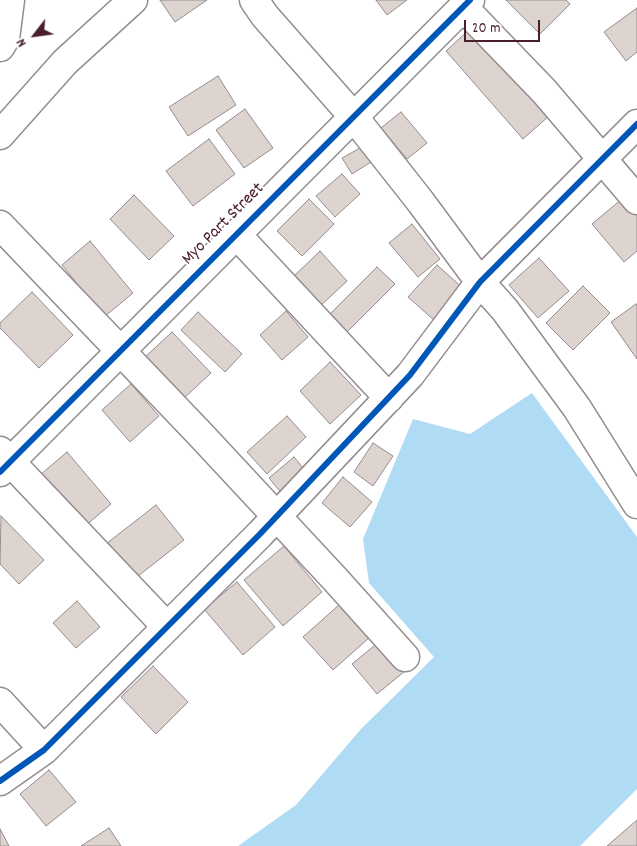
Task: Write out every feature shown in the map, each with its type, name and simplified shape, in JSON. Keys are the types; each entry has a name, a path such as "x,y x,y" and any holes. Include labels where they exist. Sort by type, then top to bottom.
{"street":[{"path":"0,47 5,39 10,0"},
{"path":"0,135 64,62 133,0"},
{"path":"254,0 265,16 354,116 480,282 505,310 577,408 637,504"},
{"path":"466,3 637,200"},
{"name":"Myo Part Street","path":"3,462 120,351 466,3"},
{"path":"0,781 44,750 277,517 410,375 480,282 637,124"},
{"path":"0,225 335,578 405,657"},
{"path":"236,234 389,398"},
{"path":"3,462 167,627"},
{"path":"0,702 44,750"}],"water":[{"path":"532,393 637,537 637,789 580,846 238,846 296,805 361,729 434,657 369,583 363,539 413,419 470,434"}],"building":[{"path":"160,0 207,0 175,22"},
{"path":"376,0 407,0 387,15"},
{"path":"506,0 566,0 570,4 540,34"},
{"path":"637,8 637,52 626,61 604,32"},
{"path":"472,27 549,116 523,139 446,51"},
{"path":"218,76 236,105 188,136 169,107"},
{"path":"245,109 273,148 244,168 216,130"},
{"path":"401,112 427,143 407,159 381,128"},
{"path":"209,139 235,174 193,206 166,171"},
{"path":"362,147 371,162 352,174 342,158"},
{"path":"342,174 360,194 335,217 316,196"},
{"path":"134,195 174,236 149,260 110,219"},
{"path":"623,198 637,214 637,251 624,262 592,224"},
{"path":"309,199 334,224 302,256 277,231"},
{"path":"412,224 440,259 418,277 389,243"},
{"path":"90,241 133,293 104,317 62,265"},
{"path":"320,251 347,281 318,308 291,279"},
{"path":"539,258 569,291 538,318 509,285"},
{"path":"437,265 464,289 436,322 408,297"},
{"path":"377,267 395,284 344,335 326,318"},
{"path":"583,286 610,313 573,350 546,323"},
{"path":"32,292 73,335 39,368 0,328 0,323"},
{"path":"636,304 637,306 637,359 611,322"},
{"path":"286,311 308,337 282,360 260,335"},
{"path":"198,312 242,354 225,372 181,330"},
{"path":"172,332 211,373 183,399 144,358"},
{"path":"330,362 361,395 330,424 300,391"},
{"path":"131,384 159,416 130,442 102,410"},
{"path":"287,416 306,437 267,474 247,452"},
{"path":"373,443 393,456 373,486 354,472"},
{"path":"67,452 111,504 84,527 40,475"},
{"path":"294,457 308,474 283,495 269,478"},
{"path":"343,477 372,502 350,527 322,503"},
{"path":"156,505 184,540 133,580 106,544"},
{"path":"1,516 44,560 19,584 0,564"},
{"path":"284,546 322,592 283,626 244,580"},
{"path":"237,582 275,627 243,655 204,609"},
{"path":"77,601 100,627 76,648 53,623"},
{"path":"340,604 370,637 333,670 303,637"},
{"path":"380,641 405,671 377,694 352,664"},
{"path":"153,666 188,702 156,734 121,697"},
{"path":"49,770 76,802 46,826 20,794"},
{"path":"637,820 637,846 607,846"},
{"path":"109,828 121,846 81,846"},
{"path":"0,829 9,846 0,846"}],"cycle path":[{"path":"0,472 470,0"},
{"path":"0,781 44,750 260,534 410,375 480,282 637,124"}]}
